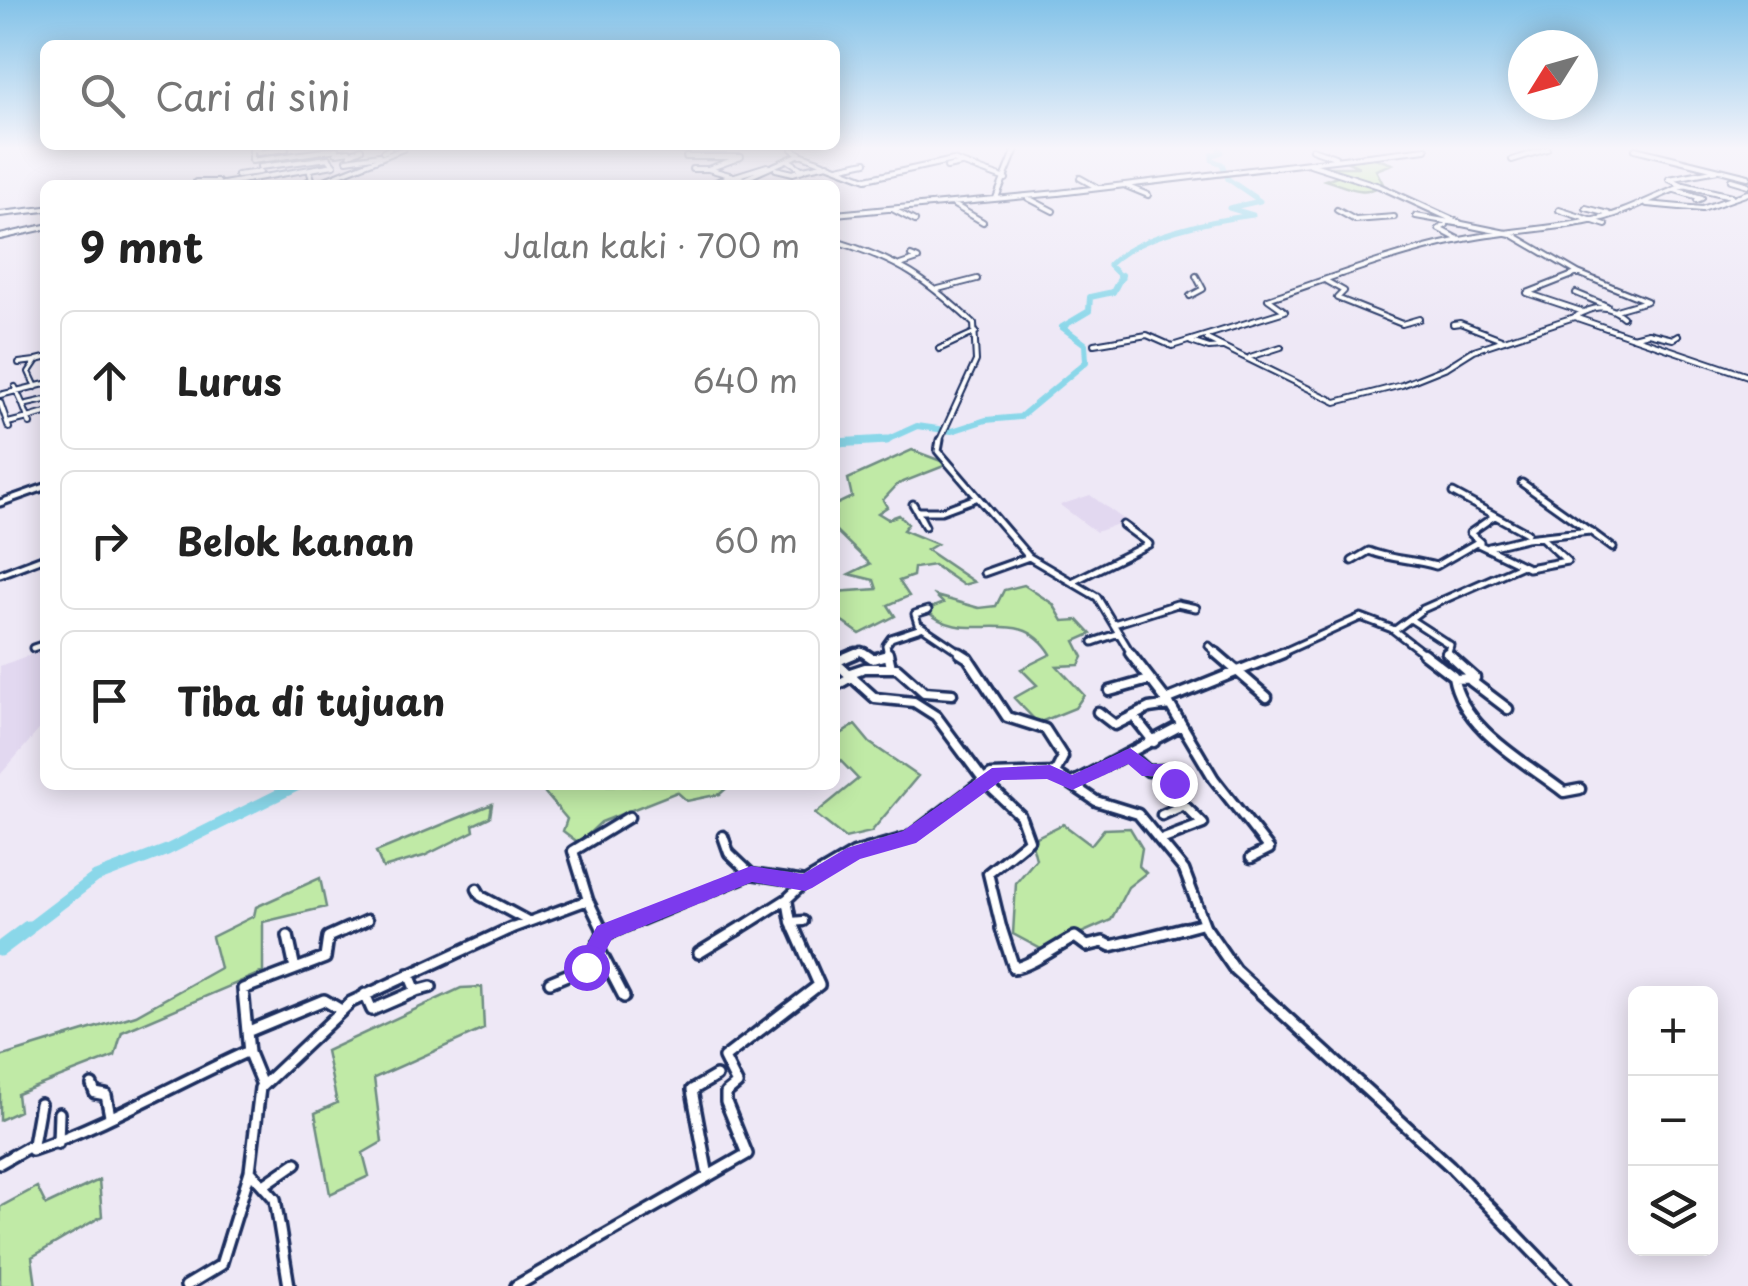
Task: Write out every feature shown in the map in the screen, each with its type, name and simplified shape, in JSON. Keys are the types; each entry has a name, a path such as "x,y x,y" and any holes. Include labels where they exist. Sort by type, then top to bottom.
{"street":[{"path":"840,214 892,209"},
{"path":"892,209 915,221"},
{"path":"960,209 983,222"},
{"path":"1424,209 1447,221 1511,234 1578,273 1646,301 1616,310"},
{"path":"1590,209 1610,214"},
{"path":"1094,344 1147,335 1170,346 1206,338 1285,311 1268,300 1420,251 1460,240 1594,221 1628,209"},
{"path":"0,214 40,210"},
{"path":"1337,210 1356,220 1394,217"},
{"path":"1559,210 1606,225"},
{"path":"1416,216 1447,221"},
{"path":"1447,221 1439,228 1460,240"},
{"path":"1544,226 1551,229"},
{"path":"0,237 40,228"},
{"path":"840,244 880,254 900,265 938,289 974,324 976,362 943,430 938,451 1028,557 1097,597 1214,779 1269,849 1250,858"},
{"path":"1406,246 1420,251"},
{"path":"900,265 920,258 911,256"},
{"path":"1578,273 1526,293 1583,312"},
{"path":"1190,296 1203,289 1196,276"},
{"path":"938,289 977,279"},
{"path":"1324,281 1344,291 1337,298 1402,324 1419,319"},
{"path":"1576,294 1608,306 1623,317"},
{"path":"1206,338 1336,402 1415,380 1474,350 1608,306"},
{"path":"1242,316 1252,322"},
{"path":"1574,316 1748,376"},
{"path":"1453,324 1460,323 1505,340"},
{"path":"940,349 976,332"},
{"path":"1631,338 1648,333 1672,339 1678,336"},
{"path":"1190,342 1209,348 1223,347"},
{"path":"1250,358 1281,348"},
{"path":"19,363 40,360"},
{"path":"36,361 29,372 36,386"},
{"path":"40,385 16,389 0,399 8,425 29,421 40,409"},
{"path":"16,389 29,421"},
{"path":"23,405 40,405"},
{"path":"1522,483 1614,548"},
{"path":"0,503 40,489"},
{"path":"1454,493 1528,534 1541,537 1590,531"},
{"path":"915,508 941,511 976,498"},
{"path":"915,508 925,526"},
{"path":"1494,516 1470,533 1520,566 1567,561 1541,537"},
{"path":"1070,583 1149,544 1123,525"},
{"path":"1352,561 1369,551 1389,560 1405,556 1436,566 1454,552 1528,534"},
{"path":"984,573 1028,557"},
{"path":"0,574 40,559"},
{"path":"1024,568 1037,563"},
{"path":"1392,630 1423,609 1520,566"},
{"path":"1114,624 1177,604 1196,608"},
{"path":"928,610 914,615 922,628 971,661 1007,718 1045,729 1063,757 1054,772"},
{"path":"1098,712 1114,725 1336,632 1360,617 1392,630 1454,679 1470,680 1508,709"},
{"path":"1410,619 1450,644 1446,654 1474,676 1470,680"},
{"path":"891,668 885,646 891,638 922,628"},
{"path":"1093,642 1119,632"},
{"path":"33,648 40,646"},
{"path":"1209,646 1267,696"},
{"path":"840,660 861,650 872,658 887,656"},
{"path":"840,666 876,698 918,702 944,724 984,780 1013,808 1030,836 988,873 1014,968 1024,968 1035,957 1075,937 1088,946 1103,942 1112,946 1203,923"},
{"path":"840,682 865,668 891,668 901,670 924,692 952,694"},
{"path":"1454,679 1456,694 1478,725 1564,792 1580,789"},
{"path":"1110,691 1149,680"},
{"path":"918,702 924,692"},
{"path":"1134,717 1154,742"},
{"path":"1072,784 1182,726"},
{"path":"1130,755 1148,771 1164,770 1174,784 1171,792 1182,806 1194,810 1203,824 1161,840"},
{"path":"699,953 854,853 910,837 972,794 984,780 1005,772 1054,772 1096,801 1138,814 1190,881 1203,923 1235,970 1408,1126 1566,1286"},
{"path":"1162,814 1182,806"},
{"path":"604,932 588,900 573,852 629,817"},
{"path":"723,836 729,853 751,874"},
{"path":"550,982 584,969 604,932 751,874 805,882"},
{"path":"477,889 482,896 527,920"},
{"path":"516,1286 746,1154 726,1102 726,1094 737,1084 724,1061 726,1054 819,985 787,898"},
{"path":"262,1085 290,1063 341,1010 364,994 527,920 588,900"},
{"path":"186,1286 221,1265 250,1171 262,1085 248,1053 244,989 325,958 327,939 332,934 367,920"},
{"path":"288,936 295,970"},
{"path":"598,947 624,997"},
{"path":"409,974 416,990"},
{"path":"364,994 372,1010 432,986"},
{"path":"249,1031 324,1000 341,1010"},
{"path":"30,1146 38,1150 58,1143 248,1053"},
{"path":"708,1176 692,1090 716,1076"},
{"path":"92,1084 95,1093 106,1094 110,1116"},
{"path":"0,1162 30,1146 40,1104"},
{"path":"58,1143 59,1113"},
{"path":"264,1185 296,1163"},
{"path":"250,1171 275,1198 289,1286"}],"shaded area":[{"path":"1090,495 1126,521 1096,532 1060,505"},
{"path":"40,651 40,729 0,775 0,666"}],"green space":[{"path":"912,450 949,464 898,484 883,500 887,507 878,513 888,519 899,515 908,524 903,530 937,544 927,550 974,582 963,585 934,565 914,568 913,576 899,581 909,596 888,605 895,616 860,634 840,620 840,592 877,589 874,580 849,574 870,564 840,535 840,503 852,497 848,479"},
{"path":"1024,585 1053,604 1063,621 1078,620 1091,634 1075,641 1083,657 1079,665 1057,666 1084,695 1075,708 1038,723 1014,698 1037,685 1021,669 1051,654 1038,638 1008,627 957,626 926,610 943,603 936,596 979,608 996,606 1004,590"},
{"path":"855,725 870,743 918,776 871,832 845,838 815,814 858,779 840,760 840,735"},
{"path":"543,790 724,790 687,801 677,792 601,822 579,843 563,831 567,819"},
{"path":"492,804 490,817 473,825 474,831 424,856 383,868 376,852"},
{"path":"1063,824 1091,845 1104,829 1130,828 1142,848 1139,866 1146,873 1128,887 1111,920 1043,950 1013,934 1016,883 1036,859 1031,840"},
{"path":"320,878 326,907 263,922 263,972 122,1032 115,1056 17,1094 19,1111 0,1120 0,1057 136,1015 220,968 212,937 254,916 256,907"},
{"path":"482,987 484,1029 374,1078 382,1142 363,1153 369,1176 330,1194 315,1113 337,1103 326,1051 461,988"},
{"path":"99,1180 102,1216 32,1257 36,1286 0,1286 0,1207 37,1187 46,1205"}],"waterway":[{"path":"1121,277 1109,265 1138,245 1197,225 1253,215 1232,209"},
{"path":"886,440 917,426 952,431 986,420 1020,417 1086,362 1085,344 1062,327 1089,311 1090,297 1113,292 1121,277"},
{"path":"840,443 886,440"},
{"path":"858,442 886,440"},
{"path":"25,931 96,877 167,850 288,790"},
{"path":"0,949 28,928"}],"route":[{"path":"586,967 604,932 610,933 751,874 805,882 854,853 910,837 972,794 991,775 1054,772 1072,784 1130,755 1148,771 1163,769 1174,783"}]}
